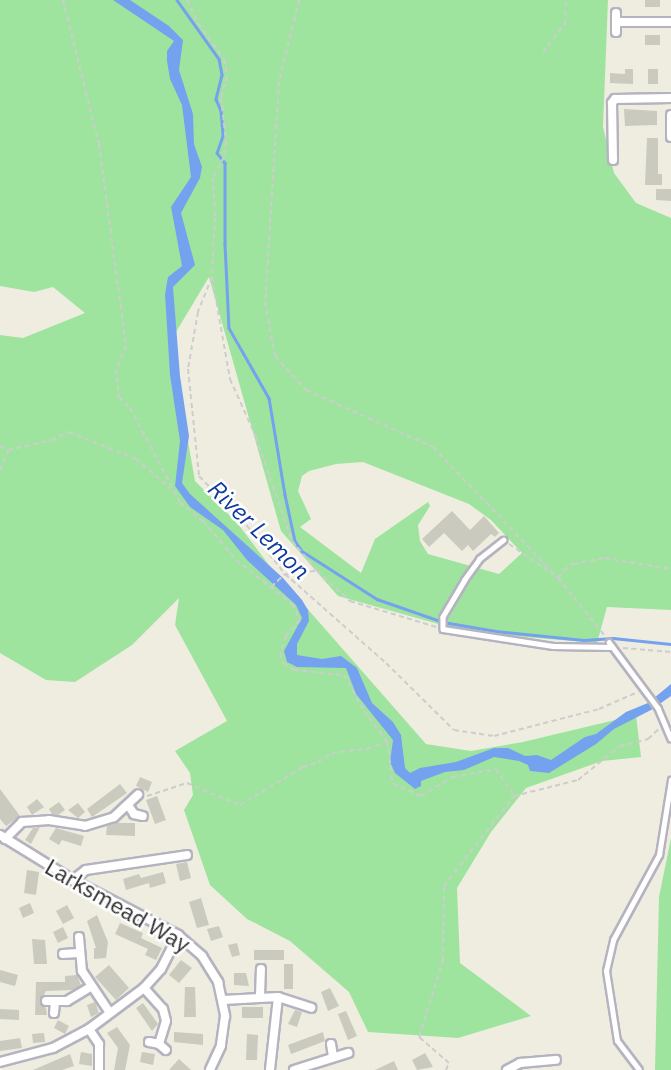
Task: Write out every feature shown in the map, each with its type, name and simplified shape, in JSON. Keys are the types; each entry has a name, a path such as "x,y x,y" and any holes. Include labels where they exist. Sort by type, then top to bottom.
{"street":[{"path":"617,32 617,17 671,22"},
{"path":"613,160 612,103 615,99 671,97"},
{"path":"671,115 671,137"},
{"path":"3,837 22,822 49,820 85,826 114,817 137,796"},
{"path":"128,805 134,814 143,816"},
{"name":"Larksmead Way","path":"3,837 74,880 178,935 202,956 212,969 223,1000 224,1032 210,1070"},
{"path":"74,880 86,870 187,855"},
{"path":"0,1062 53,1048 89,1029 144,988 161,969 178,935"},
{"path":"79,937 78,953 90,987 110,1013"},
{"path":"63,954 78,953"},
{"path":"260,996 261,969"},
{"path":"54,1013 50,1001 77,998 90,987"},
{"path":"144,988 163,1009 166,1021 162,1047 149,1042"},
{"path":"223,1000 278,997 311,1008"},
{"path":"270,1070 278,997"},
{"path":"89,1029 99,1044 99,1070"},
{"path":"331,1044 334,1056"},
{"path":"294,1070 348,1052"},
{"path":"507,1070 520,1063 556,1060"}],"lane":[{"path":"503,540 480,559 465,580 443,617 443,629 553,646 611,645 651,698 667,723 671,738"},
{"path":"639,1070 617,1041 606,971 613,940 659,855 671,780"}],"path":[{"path":"63,0 99,144 126,346 116,369 119,397 130,408 171,489"},
{"path":"187,0 198,23 224,59 227,76 221,98 226,141 224,157 213,177 215,217 212,277 230,379 256,437 292,541 317,571 350,601 443,629"},
{"path":"299,0 279,82 265,302 275,356 306,390 433,447 558,578 605,636"},
{"path":"543,52 565,24 566,0"},
{"path":"212,277 198,312 188,369 200,476 248,527 284,575 386,663 454,730 494,736 599,709 645,689"},
{"path":"0,446 8,450 51,440 69,432 136,460 171,489 236,560 292,604 299,620 286,636 280,653 283,663 294,670 344,675 364,711 387,741 393,784 421,796 453,777 496,769 514,796"},
{"path":"0,470 8,450"},
{"path":"503,540 558,578"},
{"path":"558,578 573,564 606,558 671,569"},
{"path":"271,587 284,575 317,571"},
{"path":"611,645 671,652"},
{"path":"446,1070 449,1063 419,1037 443,960 444,886 514,796 578,780 620,746 648,739 667,723"},
{"path":"137,796 187,783 240,805 332,753 367,749 387,741"}],"green space":[{"path":"0,0 608,0 603,127 614,173 636,203 671,218 671,610 607,607 597,643 467,632 338,596 281,531 209,277 176,332 180,396 195,481 238,524 269,565 426,744 471,751 523,742 636,715 641,757 602,761 526,788 491,832 457,888 460,963 531,1016 458,1038 368,1032 349,992 290,941 247,919 210,885 184,810 193,795 190,773 175,751 227,721 175,625 179,598 132,645 75,682 46,680 0,653 0,335 23,338 85,313 53,287 34,292 0,286","holes":["363,462 469,504 491,520 522,553 499,574 428,554 420,541 418,525 430,506 428,502 375,539 361,573 300,527 311,519 298,491 302,476 309,471 336,464"]},
{"path":"671,838 671,1070 655,1070 659,897"}],"water":[{"path":"113,0 130,0 169,26 183,40 179,70 193,114 194,144 202,167 200,178 181,213 195,265 173,287 180,376 189,436 182,483 190,494 283,578 302,600 308,610 309,621 297,644 297,655 322,659 341,656 357,668 372,703 393,722 401,735 405,768 410,773 420,768 456,762 494,748 508,748 525,756 537,755 551,760 585,737 596,734 626,712 648,703 671,684 671,696 614,729 596,744 549,773 530,771 528,765 519,761 494,757 464,770 445,772 421,781 421,786 415,789 395,773 390,762 393,740 356,694 346,668 297,667 287,662 284,651 302,618 296,605 247,560 223,530 190,507 175,486 180,441 170,375 165,294 168,277 182,266 171,207 191,177 182,105 170,79 167,61 167,51 174,41"}],"building":[{"path":"645,0 660,0 660,7 645,7"},
{"path":"645,35 660,35 660,45 645,45"},
{"path":"625,69 633,69 633,84 610,83 610,73 625,74"},
{"path":"648,69 658,69 658,84 648,84"},
{"path":"624,109 657,111 657,125 625,126"},
{"path":"647,138 658,138 658,174 662,174 662,185 645,185"},
{"path":"656,189 671,189 671,201 656,200"},
{"path":"452,511 470,530 484,516 499,533 495,537 491,534 473,551 468,545 462,551 444,533 429,547 422,539"},
{"path":"140,777 152,782 148,792 136,786"},
{"path":"120,784 127,793 92,817 87,809"},
{"path":"0,789 20,816 6,826 0,819"},
{"path":"157,796 166,820 155,824 146,800"},
{"path":"37,799 44,807 32,815 27,807"},
{"path":"59,802 65,810 58,815 52,814 49,809"},
{"path":"78,803 85,812 78,818 68,810"},
{"path":"135,823 135,836 106,835 107,826"},
{"path":"40,827 31,844 25,840 33,828"},
{"path":"56,828 84,836 81,846 62,840 59,845 49,839"},
{"path":"187,862 191,878 180,881 176,864"},
{"path":"27,870 39,872 36,895 24,893"},
{"path":"163,872 166,883 150,888 149,883 126,890 123,879 139,874 141,878"},
{"path":"201,898 209,925 197,928 189,902"},
{"path":"30,903 34,913 23,918 19,908"},
{"path":"67,905 74,918 63,924 56,911"},
{"path":"97,915 108,942 106,958 94,959 96,948 87,921"},
{"path":"120,923 143,933 141,938 162,948 156,960 145,955 148,949 115,934"},
{"path":"219,926 223,937 211,941 207,929"},
{"path":"63,927 68,938 58,943 53,932"},
{"path":"32,939 45,940 47,964 34,964"},
{"path":"237,943 240,955 232,957 228,945"},
{"path":"254,950 284,950 284,960 254,960"},
{"path":"181,960 192,968 179,983 169,975"},
{"path":"284,964 293,964 293,989 284,989"},
{"path":"109,965 129,988 116,1000 95,977"},
{"path":"0,970 18,975 15,986 0,982"},
{"path":"234,973 246,973 249,986 234,985"},
{"path":"77,975 81,985 73,990 46,991 40,1002 46,1008 47,1015 35,1015 36,982 65,982 65,976"},
{"path":"185,987 195,987 196,1017 184,1017"},
{"path":"330,988 339,1006 328,1011 321,992"},
{"path":"95,1002 99,1013 91,1017 87,1005"},
{"path":"143,1003 158,1024 152,1031 136,1008"},
{"path":"242,1007 263,1007 263,1018 242,1018"},
{"path":"0,1009 19,1010 19,1020 0,1019"},
{"path":"295,1010 302,1012 297,1027 288,1024"},
{"path":"346,1011 357,1036 348,1040 338,1014"},
{"path":"58,1020 69,1026 65,1034 54,1028"},
{"path":"117,1027 130,1045 125,1070 114,1070 118,1048 107,1033"},
{"path":"174,1032 203,1034 203,1045 174,1042"},
{"path":"323,1032 325,1041 291,1054 288,1045"},
{"path":"44,1033 45,1042 33,1043 32,1034"},
{"path":"247,1034 258,1035 257,1060 246,1060"},
{"path":"20,1038 22,1048 0,1051 0,1041"},
{"path":"81,1052 92,1054 92,1066 79,1064"},
{"path":"142,1052 155,1054 153,1065 140,1062"},
{"path":"425,1053 433,1067 417,1070 412,1060"},
{"path":"70,1054 74,1066 62,1070 33,1070"},
{"path":"179,1059 191,1070 169,1070"},
{"path":"394,1061 398,1070 375,1070"}],"waterway":[{"name":"River Lemon","path":"177,0 219,59 222,75 216,99 221,111 223,136 217,153 225,163 229,328 269,398 285,495 295,541 302,551 377,599 443,622 495,631 584,640 613,638 671,644"}]}
